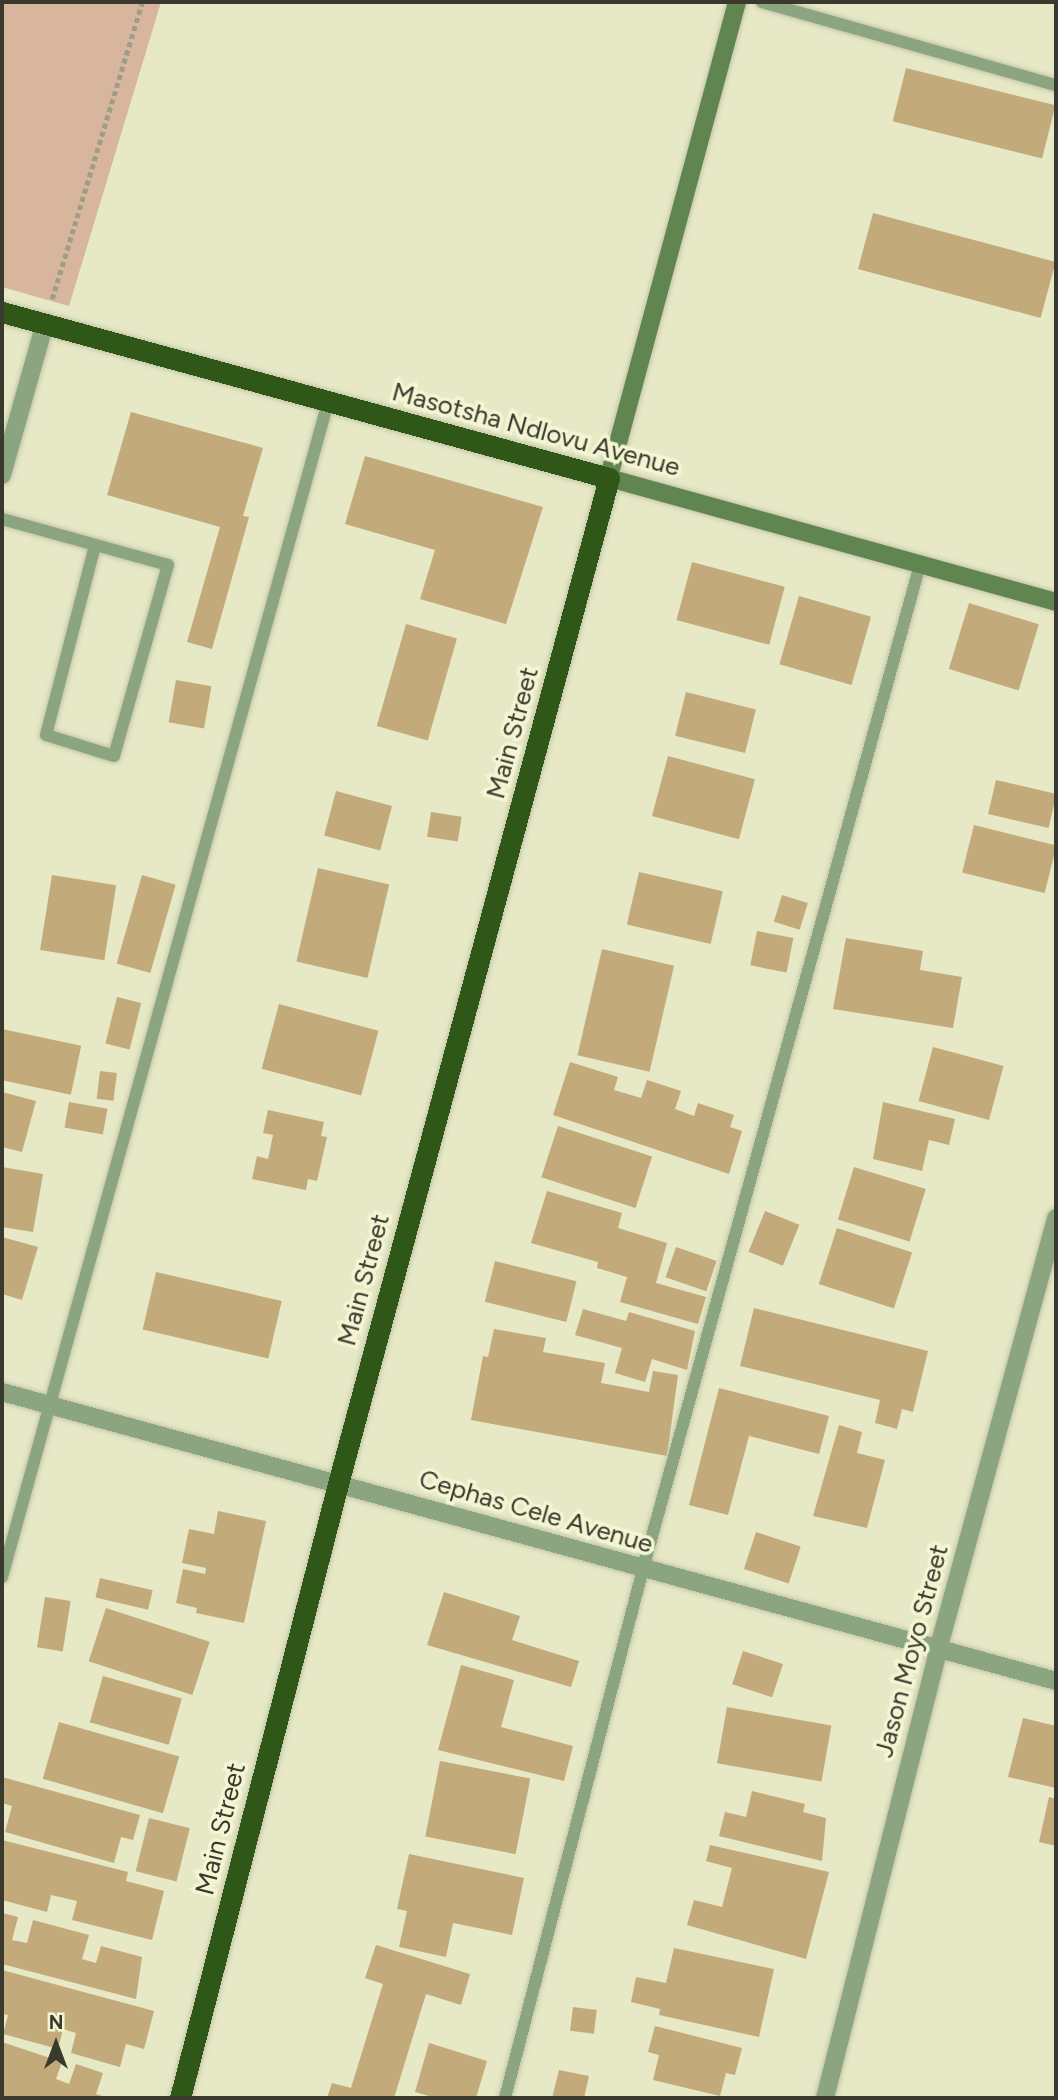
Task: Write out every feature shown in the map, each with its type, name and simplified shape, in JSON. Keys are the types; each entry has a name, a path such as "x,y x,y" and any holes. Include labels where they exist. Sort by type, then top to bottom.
{"highway":[{"name":"Masotsha Ndlovu Avenue","path":"2,312 609,478"},
{"name":"Main Street","path":"180,2098 338,1484 609,478"}],"street":[{"path":"609,478 737,2"},
{"path":"2,475 45,323"},
{"name":"Masotsha Ndlovu Avenue","path":"609,478 1056,602"},
{"name":"Jason Moyo Street","path":"825,2098 938,1650 1056,1218"},
{"name":"Cephas Cele Avenue","path":"2,1392 1056,1681"}],"lane":[{"path":"762,2 1056,85"},
{"path":"2,1577 52,1405 328,402"},
{"path":"2,519 168,565 114,755 46,735 95,545"},
{"path":"505,2098 643,1569 920,565"}],"path":[{"path":"45,323 142,2"}],"shaded area":[{"path":"2,2 161,2 69,306 2,287"}],"building":[{"path":"906,68 1055,105 1042,159 893,121"},
{"path":"873,213 1056,262 1041,318 858,269"},
{"path":"131,412 263,448 243,516 249,517 212,649 187,642 220,527 107,495"},
{"path":"365,456 543,507 506,624 420,599 435,550 345,524"},
{"path":"692,562 785,587 769,645 676,620"},
{"path":"799,596 871,617 852,685 779,664"},
{"path":"969,603 1039,624 1019,690 949,669"},
{"path":"406,624 457,639 428,741 377,726"},
{"path":"176,680 211,686 204,729 169,722"},
{"path":"686,692 756,709 745,753 675,736"},
{"path":"668,756 755,779 739,839 652,816"},
{"path":"996,780 1056,794 1049,828 988,814"},
{"path":"336,791 392,806 380,850 324,835"},
{"path":"431,812 462,817 458,842 427,837"},
{"path":"974,825 1056,845 1045,893 962,873"},
{"path":"318,868 389,884 368,978 296,962"},
{"path":"639,872 723,891 711,944 627,925"},
{"path":"52,875 116,885 104,960 40,950"},
{"path":"142,875 176,885 150,973 117,963"},
{"path":"782,895 808,903 800,930 774,922"},
{"path":"757,931 793,938 787,972 750,965"},
{"path":"846,938 923,951 920,970 962,977 953,1028 833,1009"},
{"path":"602,949 674,966 650,1072 577,1055"},
{"path":"117,997 141,1003 130,1050 105,1044"},
{"path":"279,1004 378,1031 361,1095 262,1069"},
{"path":"2,1029 81,1046 71,1095 2,1080"},
{"path":"933,1047 1004,1066 989,1120 919,1101"},
{"path":"570,1062 618,1077 614,1090 641,1098 647,1080 681,1091 675,1109 694,1116 698,1103 734,1115 730,1127 742,1131 729,1174 553,1115"},
{"path":"100,1071 117,1073 113,1101 97,1099"},
{"path":"2,1092 36,1101 22,1152 2,1147"},
{"path":"69,1102 107,1109 103,1134 64,1128"},
{"path":"883,1102 955,1119 949,1145 929,1140 922,1171 873,1159"},
{"path":"268,1110 324,1122 321,1136 327,1137 317,1181 308,1179 306,1190 252,1179 257,1156 268,1159 273,1135 263,1133"},
{"path":"558,1126 652,1157 635,1208 541,1177"},
{"path":"2,1167 43,1174 33,1232 2,1227"},
{"path":"854,1167 926,1189 910,1242 838,1220"},
{"path":"547,1191 622,1213 618,1228 667,1243 656,1283 706,1297 698,1324 620,1302 627,1277 597,1268 598,1262 531,1243"},
{"path":"765,1211 799,1225 783,1266 749,1252"},
{"path":"837,1228 912,1252 894,1309 819,1284"},
{"path":"2,1237 38,1247 22,1300 2,1294"},
{"path":"676,1247 717,1261 706,1291 666,1277"},
{"path":"495,1261 577,1281 566,1322 485,1302"},
{"path":"156,1272 282,1301 268,1359 143,1329"},
{"path":"754,1308 928,1351 913,1412 902,1409 897,1429 875,1423 880,1400 740,1366"},
{"path":"583,1309 626,1321 629,1312 695,1331 687,1370 652,1359 645,1382 615,1373 622,1348 575,1335"},
{"path":"494,1329 546,1338 543,1352 605,1363 601,1383 649,1392 653,1371 678,1375 667,1456 471,1420 483,1356 488,1357"},
{"path":"719,1388 829,1416 819,1454 749,1436 728,1515 689,1505"},
{"path":"839,1425 862,1432 857,1453 885,1460 867,1528 813,1516"},
{"path":"218,1511 266,1521 244,1623 196,1613 197,1608 176,1603 183,1569 205,1574 206,1568 182,1563 189,1529 214,1534"},
{"path":"756,1532 801,1547 789,1584 744,1569"},
{"path":"100,1578 153,1590 148,1610 96,1597"},
{"path":"444,1592 520,1616 512,1640 579,1661 571,1687 427,1645"},
{"path":"45,1597 71,1601 63,1651 37,1647"},
{"path":"106,1608 210,1642 192,1695 89,1661"},
{"path":"743,1651 783,1664 772,1697 732,1684"},
{"path":"461,1665 514,1680 501,1727 573,1746 564,1781 438,1750"},
{"path":"103,1676 182,1699 169,1745 90,1722"},
{"path":"727,1707 831,1725 821,1782 717,1763"},
{"path":"1023,1718 1056,1726 1056,1788 1008,1777"},
{"path":"59,1722 179,1756 163,1813 43,1779"},
{"path":"440,1761 530,1779 516,1854 425,1837"},
{"path":"2,1777 140,1815 133,1840 121,1837 114,1863 5,1832 12,1806 2,1803"},
{"path":"752,1791 805,1804 803,1812 826,1818 822,1861 719,1836 725,1812 746,1817"},
{"path":"1049,1797 1056,1799 1056,1846 1039,1842"},
{"path":"149,1818 190,1828 176,1882 136,1871"},
{"path":"2,1840 128,1872 126,1881 164,1891 152,1940 72,1920 77,1901 51,1895 47,1912 2,1900"},
{"path":"710,1845 829,1872 806,1959 687,1925 694,1900 722,1907 732,1868 706,1861"},
{"path":"409,1854 524,1878 512,1935 453,1923 446,1957 399,1947 407,1911 397,1909"},
{"path":"2,1913 18,1917 12,1940 27,1943 33,1920 89,1935 82,1959 96,1963 101,1946 142,1957 136,1999 2,1964"},
{"path":"376,1945 470,1974 461,2005 426,1994 394,2098 327,2098 332,2083 351,2088 383,1984 365,1978"},
{"path":"674,1948 774,1969 759,2037 659,2015 660,2009 631,2002 636,1977 666,1983"},
{"path":"2,1970 154,2011 144,2049 126,2044 120,2067 71,2053 76,2033 63,2029 58,2049 3,2034 8,2015 2,2014"},
{"path":"573,2007 597,2010 594,2034 570,2031"},
{"path":"655,2026 742,2048 735,2075 726,2073 720,2096 653,2080 659,2055 648,2052"},
{"path":"2,2042 62,2062 56,2079 69,2084 76,2064 103,2073 96,2094 109,2098 2,2098"},
{"path":"429,2043 487,2061 476,2098 436,2098 415,2092"},
{"path":"559,2070 589,2076 584,2098 552,2098"}]}
